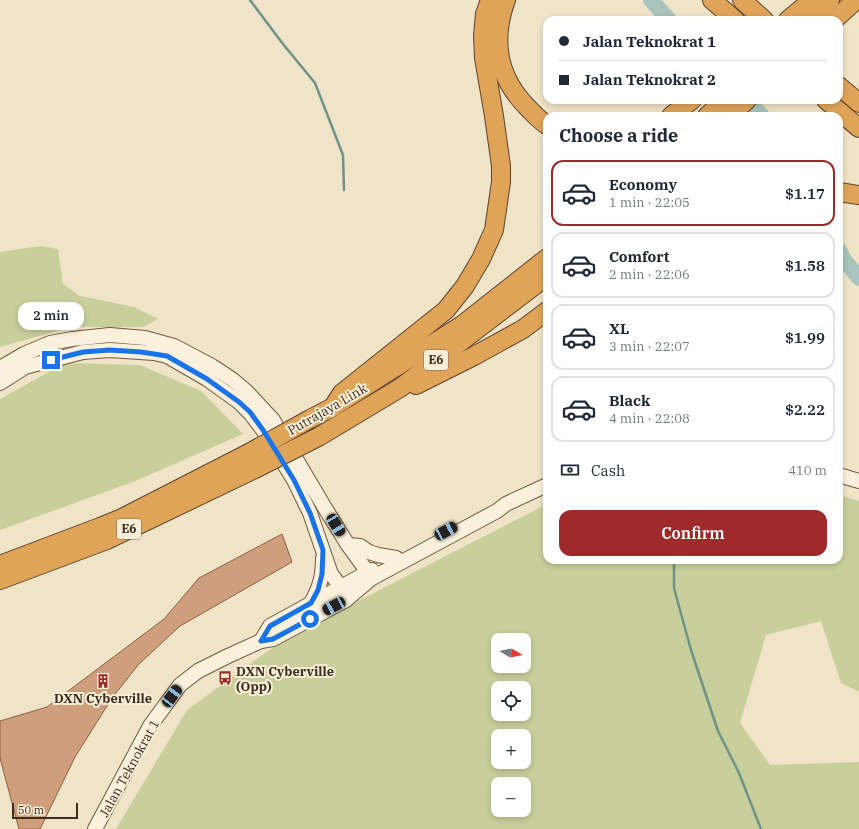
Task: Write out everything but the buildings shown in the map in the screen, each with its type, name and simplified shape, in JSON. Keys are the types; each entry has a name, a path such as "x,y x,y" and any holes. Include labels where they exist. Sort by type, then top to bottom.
{"highway":[{"path":"333,407 342,393 446,310 470,279 494,230 501,182 501,166 484,58 483,35 485,14 490,0"},
{"path":"506,0 501,15 498,36 499,56 501,63 506,77 517,96 543,121"},
{"path":"712,0 730,16"},
{"path":"742,0 760,16"},
{"path":"793,16 812,0"},
{"path":"813,16 830,0"},
{"path":"838,16 856,0"},
{"path":"843,89 859,103"},
{"path":"676,112 687,104"},
{"path":"712,112 720,104"},
{"path":"734,112 742,104"},
{"path":"831,104 840,112"},
{"path":"843,114 859,128"},
{"path":"843,193 859,195"},
{"name":"Putrajaya Link","path":"0,580 107,540 251,462 310,419 333,407 418,355 462,325 543,261"},
{"name":"Putrajaya Link","path":"0,565 100,527 251,462 320,436 400,388 543,279"},
{"path":"400,388 419,384 474,356 523,329 543,314"}],"main road":[{"path":"0,368 24,354 50,343 110,335 145,338 174,346 212,366 233,380 256,401 273,420 352,550 370,575"},
{"path":"0,383 25,367 83,352 110,350 141,352 167,356 207,379 239,402 250,412 263,430 294,480 310,513 331,574 344,593"},
{"path":"843,476 859,482"},
{"name":"Jalan Teknokrat 1","path":"370,575 497,511 506,504 543,487"},
{"name":"Jalan Teknokrat 1","path":"95,829 150,726 180,685 198,671 261,641 273,639 396,558 495,505 506,504"},
{"path":"352,550 360,546 369,552 396,558"},
{"path":"311,603 318,590 322,574 323,550"},
{"path":"331,574 340,576 352,572 356,562 352,550"},
{"name":"Jalan Teknokrat 1","path":"261,641 270,626 311,603 344,593"}],"green space":[{"path":"41,246 58,249 63,284 80,296 134,307 158,319 143,327 71,327 0,347 0,252"},
{"path":"65,363 140,365 201,391 243,434 133,482 0,530 0,399"},
{"path":"843,496 859,501 859,692 841,683 821,621 766,635 740,723 770,765 859,762 859,829 116,829 187,710 286,638 543,506 543,564 843,564"}],"waterway":[{"path":"250,0 315,83 343,155 344,190"},
{"path":"651,0 665,16"},
{"path":"750,104 758,112"},
{"path":"843,258 859,278"},
{"path":"674,564 674,588 691,650 718,731 739,773 761,829"}],"place":[{"name":"DXN Cyberville (Opp)","path":"225,678"},
{"name":"DXN Cyberville","path":"103,681"}],"route":[{"path":"51,360 83,352 110,350 154,353 167,356 207,379 239,402 250,412 294,480 310,513 323,550 322,574 318,590 311,603 270,626 261,641 273,639 310,619"}]}
